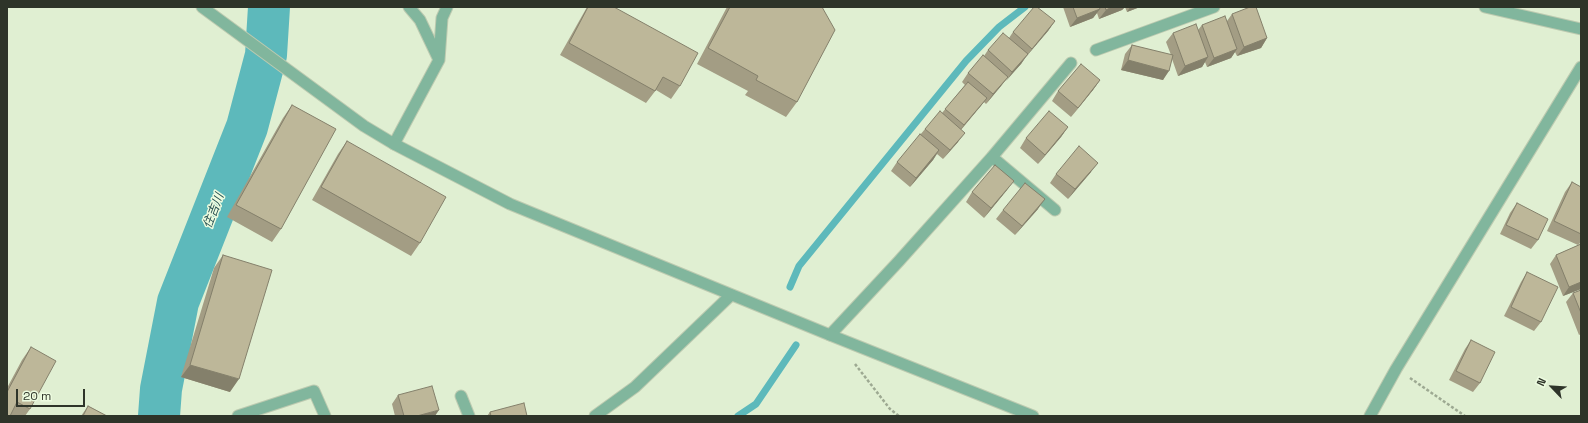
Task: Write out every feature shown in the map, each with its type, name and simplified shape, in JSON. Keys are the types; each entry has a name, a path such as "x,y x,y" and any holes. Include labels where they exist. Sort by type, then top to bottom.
{"street":[{"path":"202,7 364,126 394,144 510,204 1033,416"},
{"path":"409,7 420,20 439,60"},
{"path":"394,144 439,60 442,18 447,7"},
{"path":"1096,50 1214,7"},
{"path":"1485,7 1581,29"},
{"path":"830,335 899,261 992,157 1071,64"},
{"path":"1370,416 1396,369 1581,67"},
{"path":"992,157 1055,210"},
{"path":"595,416 635,387 731,294"},
{"path":"238,416 314,390 325,416"},
{"path":"461,396 469,416"}],"path":[{"path":"853,362 890,409 899,416"},
{"path":"1396,369 1465,416"}],"building":[{"path":"588,7 614,7 698,53 680,86 663,77 655,91 569,43"},
{"path":"730,7 822,7 835,30 797,102 756,80 758,76 708,48"},
{"path":"1034,7 1037,7 1055,21 1032,49 1013,32"},
{"path":"1073,7 1099,7 1100,9 1077,18"},
{"path":"1105,7 1112,7 1106,10"},
{"path":"1250,7 1256,7 1267,38 1244,47 1232,14"},
{"path":"1225,16 1237,49 1214,58 1202,25"},
{"path":"1196,24 1208,57 1185,66 1173,33"},
{"path":"1003,33 1028,54 1012,72 988,50"},
{"path":"1132,45 1173,55 1169,71 1128,60"},
{"path":"983,55 1008,77 993,94 968,73"},
{"path":"1081,64 1100,80 1078,108 1058,91"},
{"path":"968,82 987,98 964,125 945,109"},
{"path":"292,105 336,129 281,229 236,205"},
{"path":"940,111 965,133 950,150 925,129"},
{"path":"1049,111 1068,127 1045,155 1026,138"},
{"path":"920,134 939,150 916,178 897,162"},
{"path":"347,141 446,197 420,243 321,187"},
{"path":"1079,146 1098,163 1075,189 1056,174"},
{"path":"995,165 1014,181 991,208 972,192"},
{"path":"1572,182 1581,187 1581,234 1554,221"},
{"path":"1025,183 1045,199 1022,226 1003,210"},
{"path":"1517,203 1548,219 1538,240 1506,225"},
{"path":"1581,244 1581,282 1569,287 1556,255"},
{"path":"223,255 272,270 239,379 190,365"},
{"path":"1527,272 1558,287 1541,322 1511,307"},
{"path":"1581,290 1581,313 1573,293"},
{"path":"1471,340 1495,352 1480,383 1456,371"},
{"path":"31,347 56,361 30,409 17,402 10,416 7,416 7,392"},
{"path":"432,386 439,410 417,416 404,416 398,395"},
{"path":"524,403 527,416 491,416 490,412"},
{"path":"88,406 107,416 83,416"}],"waterway":[{"name":"住吉川","path":"159,416 161,389 178,302 247,127 266,55 269,7"},
{"path":"790,287 799,266 966,61 999,27 1025,7"},
{"path":"738,416 756,404 796,345"}]}
